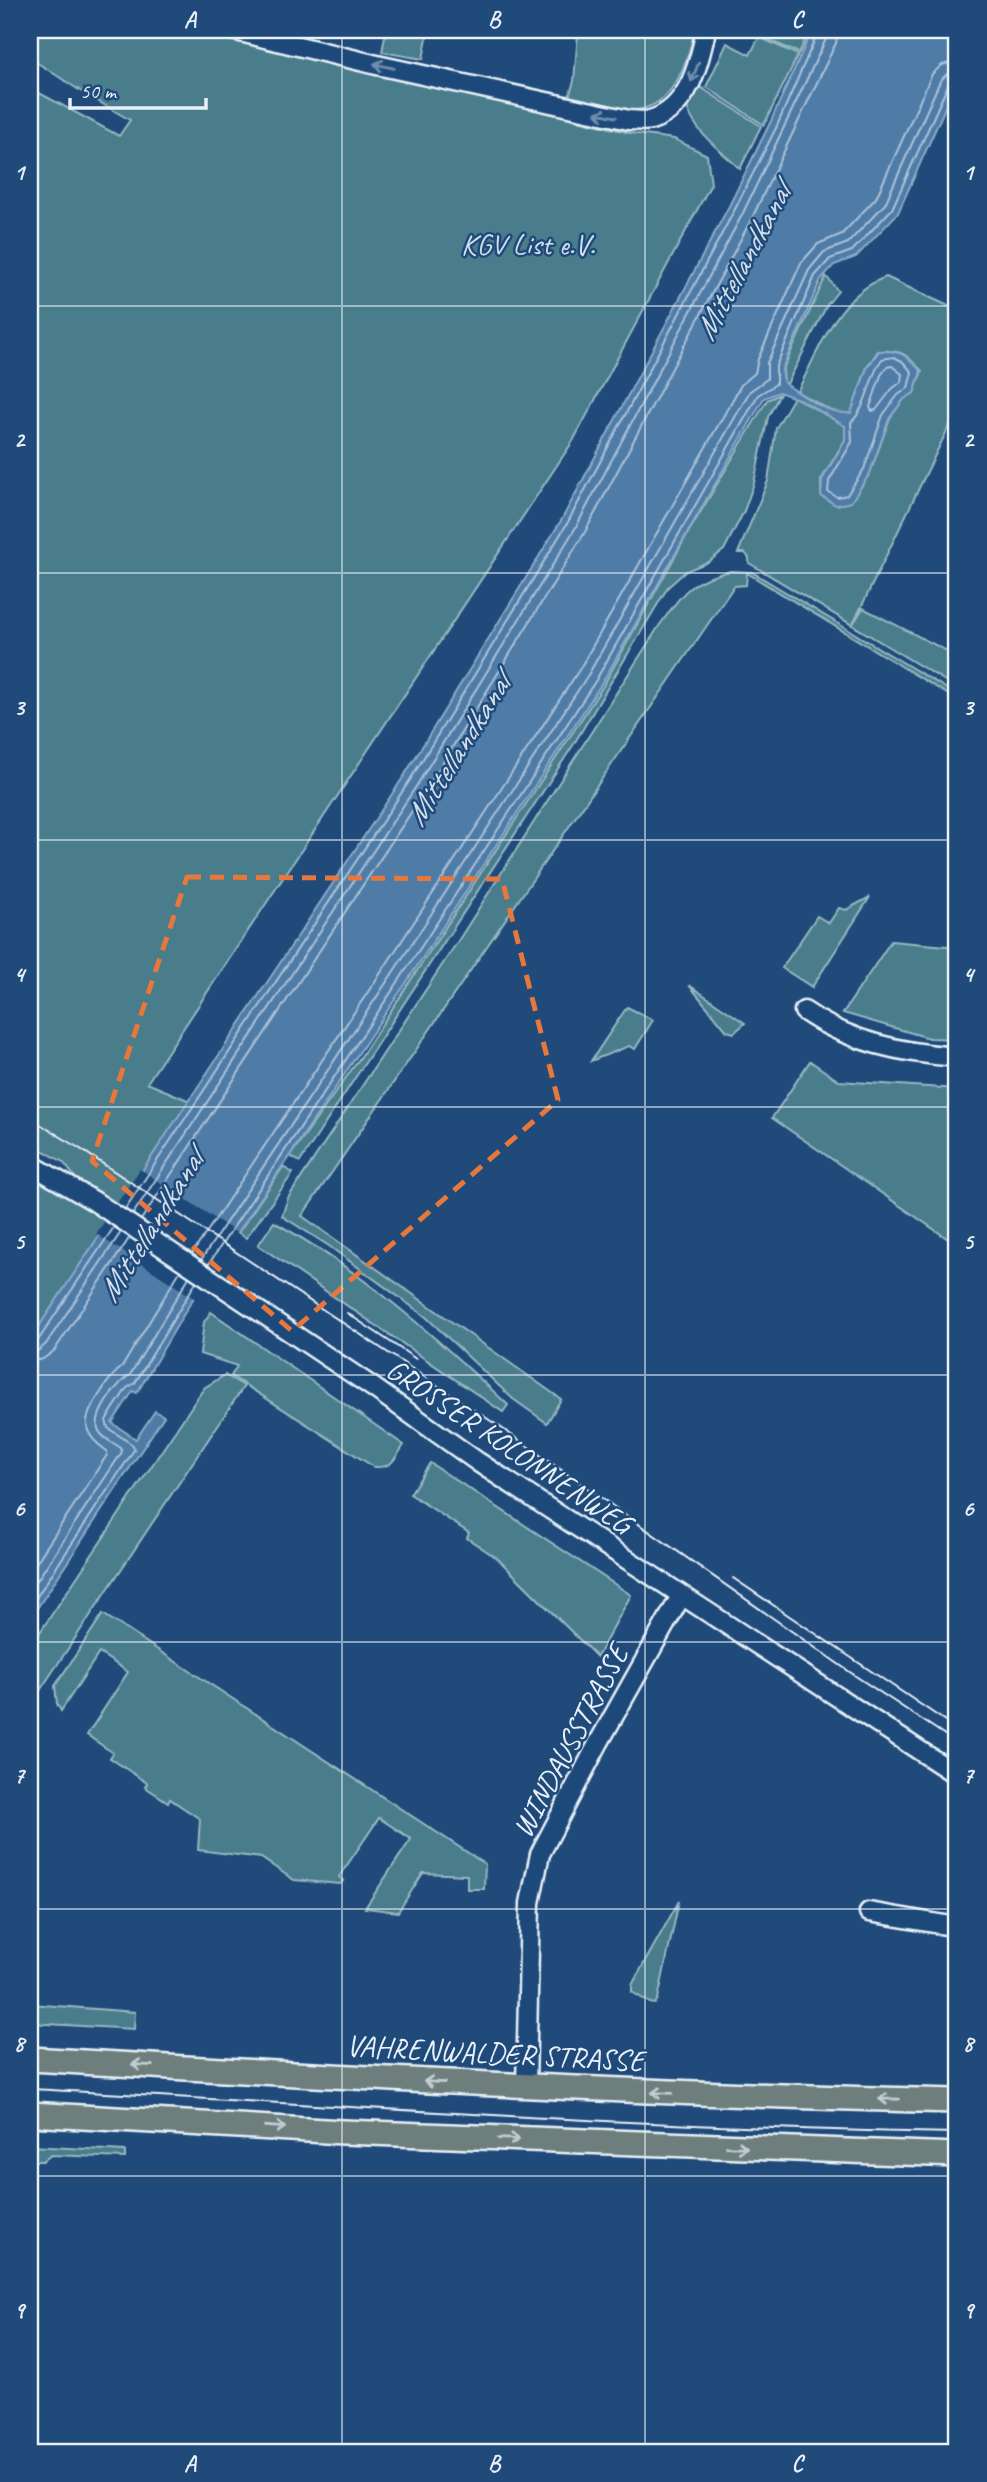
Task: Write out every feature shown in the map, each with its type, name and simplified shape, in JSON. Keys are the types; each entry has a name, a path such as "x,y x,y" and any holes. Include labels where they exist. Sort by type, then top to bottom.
{"main road":[{"name":"VAHRENWALDER STRASSE","path":"30,2059 526,2087 737,2096 957,2101"},
{"path":"30,2114 343,2132 957,2155"}],"street":[{"path":"232,30 390,68 629,120 650,120 671,109 687,90 699,62 705,30"},
{"path":"804,1011 832,1029 879,1046 957,1057"},
{"name":"GROSSER KOLONNENWEG","path":"30,1164 94,1201 374,1388 468,1455 957,1775"},
{"name":"WINDAUSSTRASSE","path":"526,2087 530,1903 540,1854 681,1596"},
{"path":"869,1912 957,1927"}],"highlighted area":[{"path":"187,877 502,879 558,1100 292,1331 92,1161"}],"green space":[{"name":"KGV List e.V.","path":"30,30 213,30 630,133 674,139 707,155 711,184 573,441 147,1083 190,1101 30,1340 30,1179 93,1200 63,1162 30,1143 30,88 119,136 130,120 30,58"},
{"path":"386,30 428,32 423,59 382,52"},
{"path":"582,30 695,30 683,69 669,92 648,107 627,110 569,97 574,81 578,33"},
{"path":"745,30 810,30 810,31 799,53"},
{"path":"759,37 798,55 764,125 706,87 727,43 750,55"},
{"path":"697,85 761,126 740,169 709,141 691,116 687,107"},
{"path":"826,276 838,291 827,305 787,384 784,382 783,369"},
{"path":"886,277 957,310 957,410 853,624 863,608 957,656 957,688 749,563 745,553 738,553 768,481 776,428 794,397 845,426 845,440 821,480 821,496 836,505 851,502 870,473 890,418 904,399 914,393 922,371 912,360 893,351 878,351 867,367 851,413 837,414 797,392 822,341 842,310 869,285"},
{"path":"780,394 768,417 754,483 744,511 724,550 708,562 686,571 668,587 572,747 300,1162 290,1156 362,1055 603,686 688,533 767,400"},
{"path":"731,571 752,572 957,695 957,700 747,573 746,585 734,586 302,1216 561,1399 547,1423 513,1399 426,1317 329,1246 282,1216 288,1198 458,941 659,626 675,604 695,584"},
{"path":"870,897 812,987 782,968 817,916 829,923 839,908 846,910"},
{"path":"891,941 957,947 957,1039 929,1038 843,1013"},
{"path":"689,985 745,1023 734,1033 727,1031"},
{"path":"627,1007 653,1020 635,1049 629,1046 591,1061"},
{"path":"810,1061 839,1081 957,1089 957,1245 772,1118"},
{"path":"283,1167 293,1173 246,1238 238,1233"},
{"path":"274,1222 337,1261 397,1306 508,1405 503,1412 258,1245"},
{"path":"211,1312 404,1445 395,1458 385,1466 374,1467 231,1376 237,1366 200,1354 204,1322"},
{"path":"225,1375 244,1386 35,1698 30,1695 30,1647 204,1388"},
{"path":"430,1463 631,1595 597,1657 497,1558 467,1538 469,1533 410,1494"},
{"path":"103,1614 485,1864 484,1889 467,1889 467,1875 423,1873 398,1912 365,1908 411,1839 379,1818 339,1877 344,1881 340,1884 294,1880 261,1858 198,1850 200,1819 170,1799 168,1802 145,1787 147,1783 110,1758 113,1753 87,1735 128,1672 99,1653 61,1711 57,1704 55,1686"},
{"path":"679,1901 658,1999 655,2004 650,2003 632,1992 632,1985"},
{"path":"30,2004 135,2012 134,2029 30,2023"},
{"path":"30,2146 125,2151 125,2158 51,2155 43,2161 30,2161"}],"water":[{"name":"Mittellandkanal","path":"812,30 957,30 957,81 898,213 856,257 834,265 821,279 782,369 784,383 808,399 833,411 851,413 867,368 879,351 893,351 907,357 921,371 914,393 904,399 889,419 870,473 851,502 836,505 821,496 822,480 845,440 845,426 801,400 779,392 764,398 602,683 406,983 191,1302 137,1393 133,1391 112,1423 136,1439 155,1411 164,1416 30,1619 30,1340 404,776 562,519 729,206"}],"pier":[{"path":"140,1169 240,1235 197,1300 96,1234"}],"tram line":[{"path":"30,1118 500,1427 857,1677 957,1743"},
{"path":"347,1313 416,1359"},
{"path":"733,1578 957,1729"},
{"path":"30,2089 609,2121 957,2133"}]}
